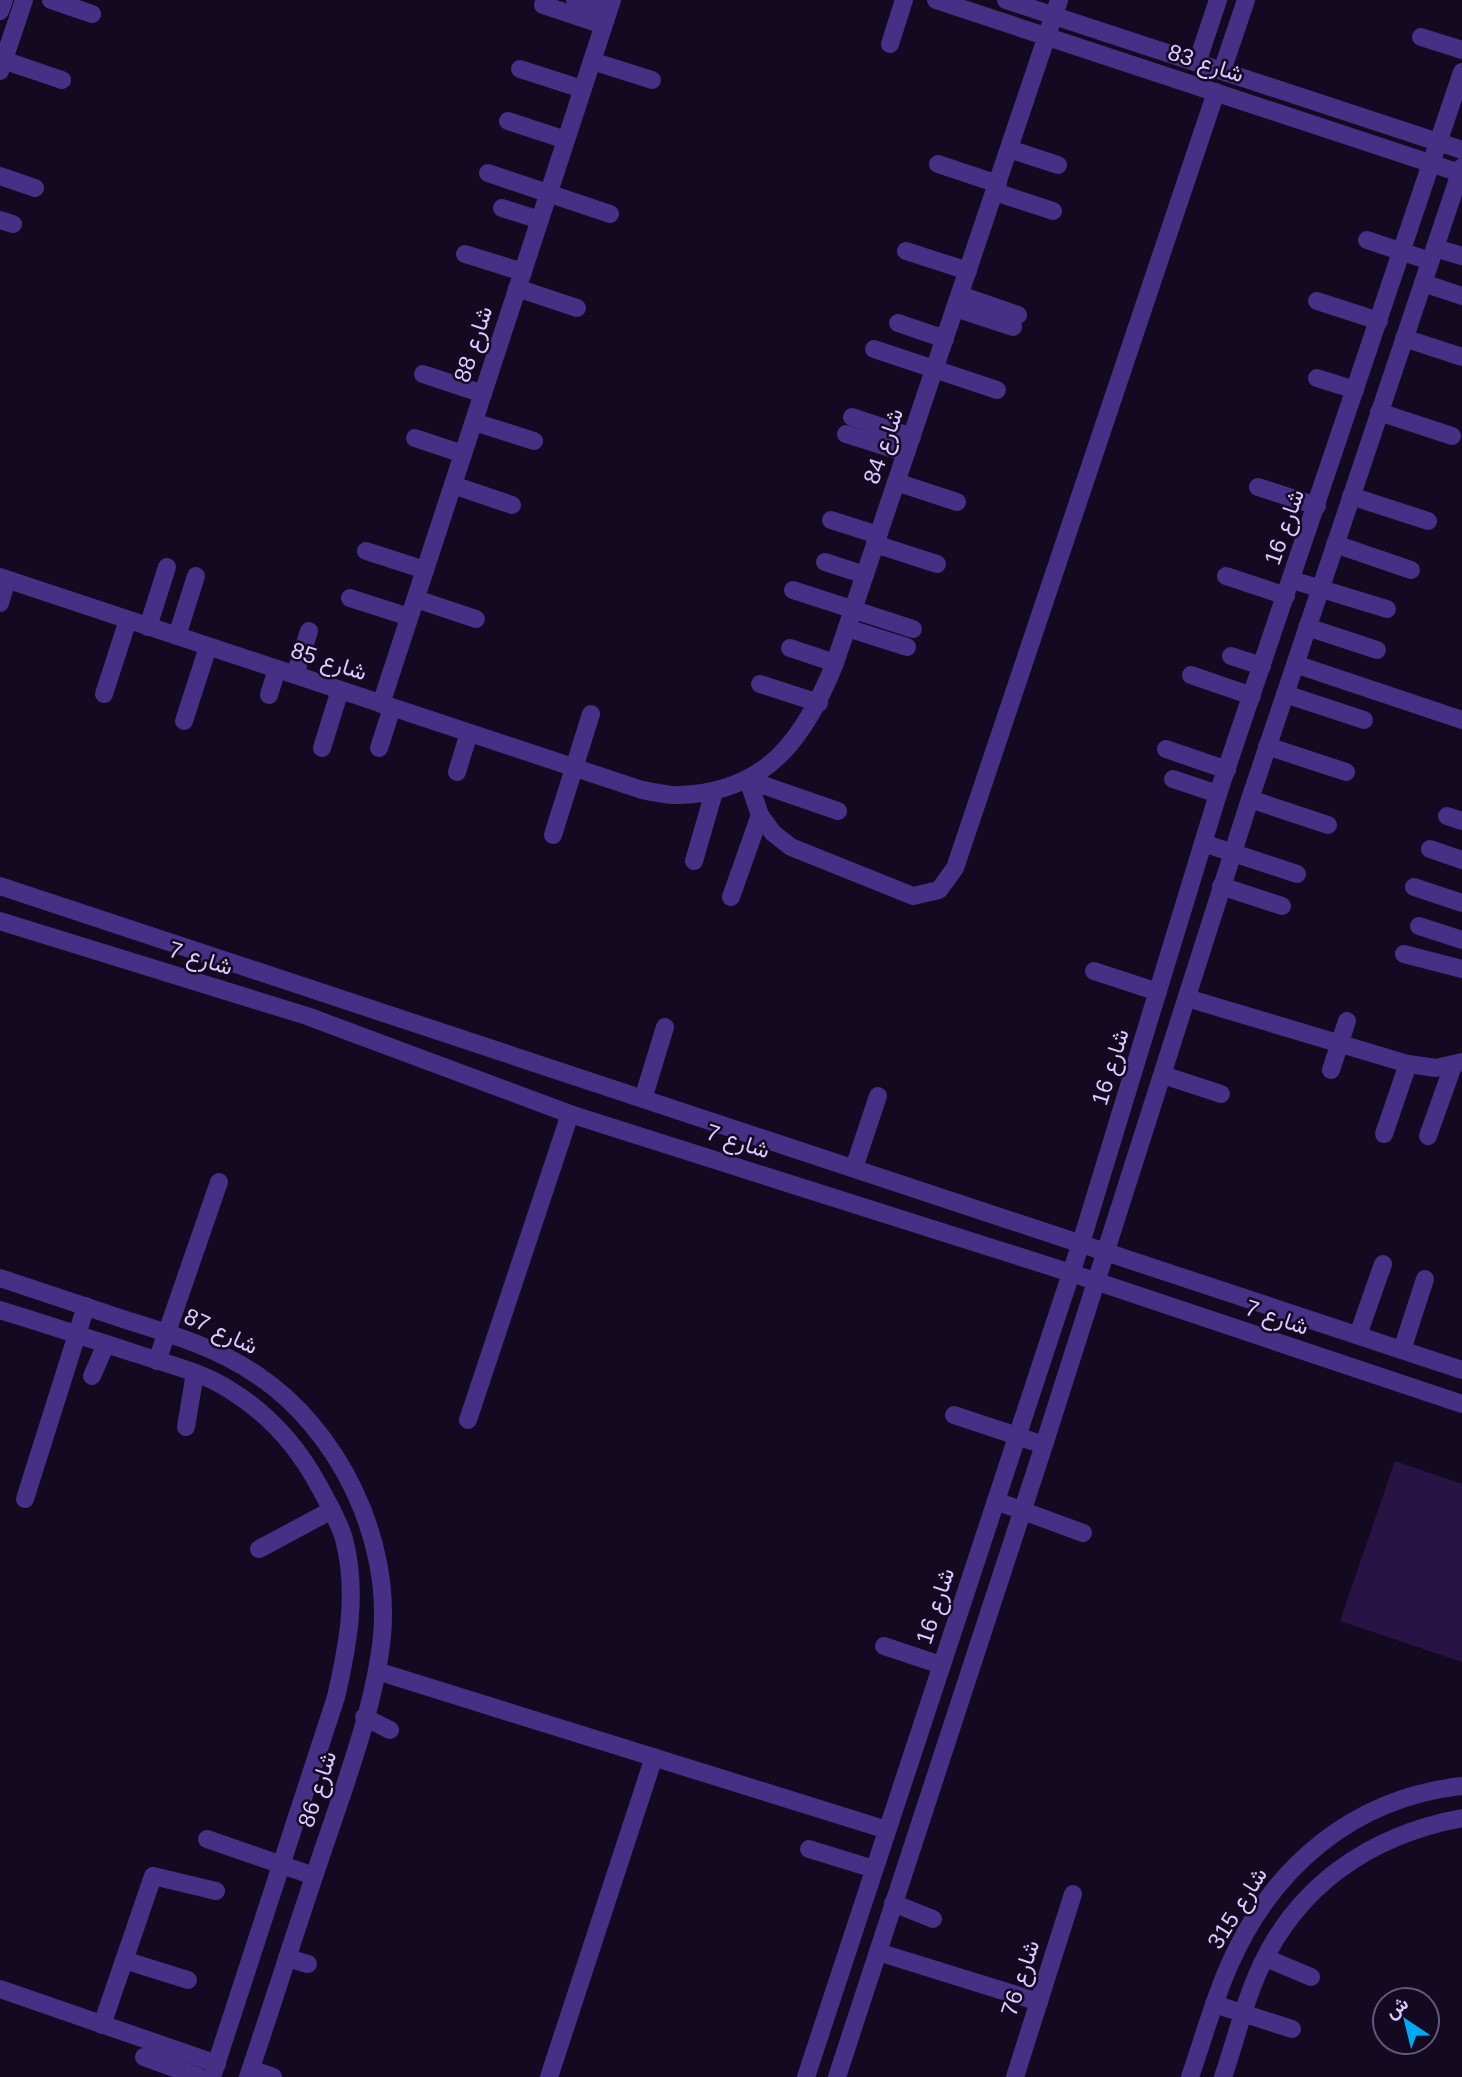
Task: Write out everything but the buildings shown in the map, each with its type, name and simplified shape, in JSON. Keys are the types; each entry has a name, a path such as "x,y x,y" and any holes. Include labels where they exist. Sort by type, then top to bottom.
{"street":[{"path":"0,11 4,0"},
{"path":"24,0 1,64 62,80"},
{"path":"51,0 92,14"},
{"path":"575,0 608,12"},
{"path":"890,44 904,0"},
{"name":"شارع 83","path":"936,0 1432,164 1461,170"},
{"name":"شارع 83","path":"1006,0 1057,8 1197,63 1462,150"},
{"path":"1197,63 1218,0"},
{"path":"1222,71 1246,0"},
{"path":"543,5 608,12"},
{"name":"شارع 84","path":"642,790 678,796 714,792 748,780 779,757 805,727 819,703 847,628 1057,8"},
{"name":"شارع 88","path":"379,748 410,617 608,12"},
{"path":"1420,37 1462,50"},
{"path":"592,61 652,80"},
{"path":"520,69 582,89"},
{"name":"شارع 16","path":"806,2077 1081,1243 1218,794 1462,72"},
{"path":"748,780 760,815 773,833 791,847 913,897 940,890 955,868 1216,92"},
{"path":"508,121 566,140"},
{"path":"1009,149 1058,165"},
{"path":"938,164 1053,211"},
{"path":"836,2077 1023,1510 1267,746 1433,254 1455,211 1461,170"},
{"path":"488,173 610,214"},
{"path":"0,176 35,188"},
{"path":"502,208 540,220"},
{"path":"1367,240 1402,252 1462,256"},
{"path":"906,251 968,271"},
{"path":"465,254 577,308"},
{"path":"1423,283 1462,296"},
{"path":"1318,301 1379,321"},
{"path":"957,302 1016,321"},
{"path":"898,323 945,339"},
{"path":"1405,338 1462,357"},
{"path":"874,349 997,390"},
{"path":"423,374 483,394"},
{"path":"1317,378 1356,390"},
{"path":"1379,412 1452,436"},
{"path":"474,422 534,441"},
{"path":"849,425 909,445"},
{"path":"415,438 463,454"},
{"path":"896,482 957,502"},
{"path":"453,485 512,505"},
{"path":"1258,487 1317,506"},
{"path":"1351,496 1428,521"},
{"path":"831,520 937,564"},
{"path":"1335,544 1411,570"},
{"path":"366,551 425,570"},
{"path":"825,562 865,575"},
{"path":"148,626 167,567"},
{"path":"177,636 196,576"},
{"path":"1226,576 1289,588 1320,589 1387,609"},
{"path":"0,603 4,579"},
{"name":"شارع 85","path":"4,579 642,790"},
{"path":"793,590 913,629"},
{"path":"350,598 410,617"},
{"path":"416,598 476,618"},
{"path":"104,694 128,620"},
{"path":"1307,627 1377,650"},
{"path":"847,628 907,647"},
{"path":"295,675 309,631"},
{"path":"184,721 208,646"},
{"path":"790,648 835,663"},
{"path":"1231,656 1262,666"},
{"path":"1295,664 1462,720"},
{"path":"269,695 276,669"},
{"path":"1191,675 1252,696"},
{"path":"760,684 819,703"},
{"path":"322,748 340,690"},
{"path":"1285,694 1364,720"},
{"path":"553,835 591,714"},
{"path":"457,772 470,733"},
{"path":"1267,746 1346,772"},
{"path":"1166,750 1227,770"},
{"path":"1173,779 1218,794"},
{"path":"748,780 838,811"},
{"path":"694,861 714,792"},
{"path":"1250,799 1328,825"},
{"path":"731,897 760,815"},
{"path":"1203,843 1297,874"},
{"path":"1430,849 1462,860"},
{"name":"شارع 7","path":"0,886 1462,1370"},
{"path":"1222,886 1282,906"},
{"path":"1414,887 1462,903"},
{"name":"شارع 7","path":"0,921 307,1016 570,1114 1096,1281 1462,1405"},
{"path":"1419,926 1462,940"},
{"path":"1404,954 1462,969"},
{"path":"1094,971 1158,992"},
{"path":"1187,998 1408,1064 1436,1068 1457,1064"},
{"path":"1331,1070 1347,1021"},
{"path":"643,1099 665,1027"},
{"path":"1384,1134 1408,1064"},
{"path":"1428,1136 1457,1064"},
{"path":"1163,1075 1221,1094"},
{"path":"854,1168 878,1097"},
{"path":"1126,1098 1153,1107"},
{"path":"468,1420 570,1114"},
{"path":"157,1361 219,1182"},
{"path":"1358,1335 1382,1264"},
{"path":"1402,1350 1425,1279"},
{"path":"6,1280 1,1311 195,1373 230,1390 260,1411 286,1436 307,1463 334,1516 259,1549"},
{"name":"شارع 87","path":"6,1280 167,1333 221,1354 258,1375 291,1402 320,1434 344,1470 362,1509"},
{"path":"25,1499 86,1307"},
{"path":"92,1376 106,1344"},
{"path":"186,1427 195,1373"},
{"path":"954,1415 1044,1445"},
{"path":"996,1501 1083,1533"},
{"name":"شارع 86","path":"249,2073 353,1760 377,1671 382,1634 382,1591 374,1549 362,1509"},
{"name":"شارع 86","path":"215,2071 323,1741 345,1656 351,1617 350,1578 344,1539 334,1516"},
{"path":"884,1646 942,1665"},
{"path":"377,1671 887,1829"},
{"path":"364,1717 390,1730"},
{"path":"549,2077 654,1757"},
{"path":"907,1768 935,1776"},
{"name":"شارع 315","path":"1190,2077 1214,2004 1247,1929 1271,1892 1301,1859 1336,1831 1374,1810 1416,1794 1462,1786"},
{"path":"1223,2077 1257,1975 1275,1940 1298,1908 1325,1880 1357,1856 1391,1838 1428,1825 1462,1818"},
{"path":"207,1839 314,1876"},
{"path":"809,1849 874,1869"},
{"path":"102,2025 153,1876 216,1891"},
{"name":"شارع 76","path":"1015,2077 1073,1894"},
{"path":"894,1903 933,1919"},
{"path":"878,1952 1039,2002"},
{"path":"287,1958 308,1964"},
{"path":"1266,1958 1311,1977"},
{"path":"124,1960 188,1980"},
{"path":"0,1989 102,2025 215,2071"},
{"path":"1214,2004 1292,2029"},
{"path":"144,2057 199,2077"},
{"path":"249,2073 273,2077"}]}
